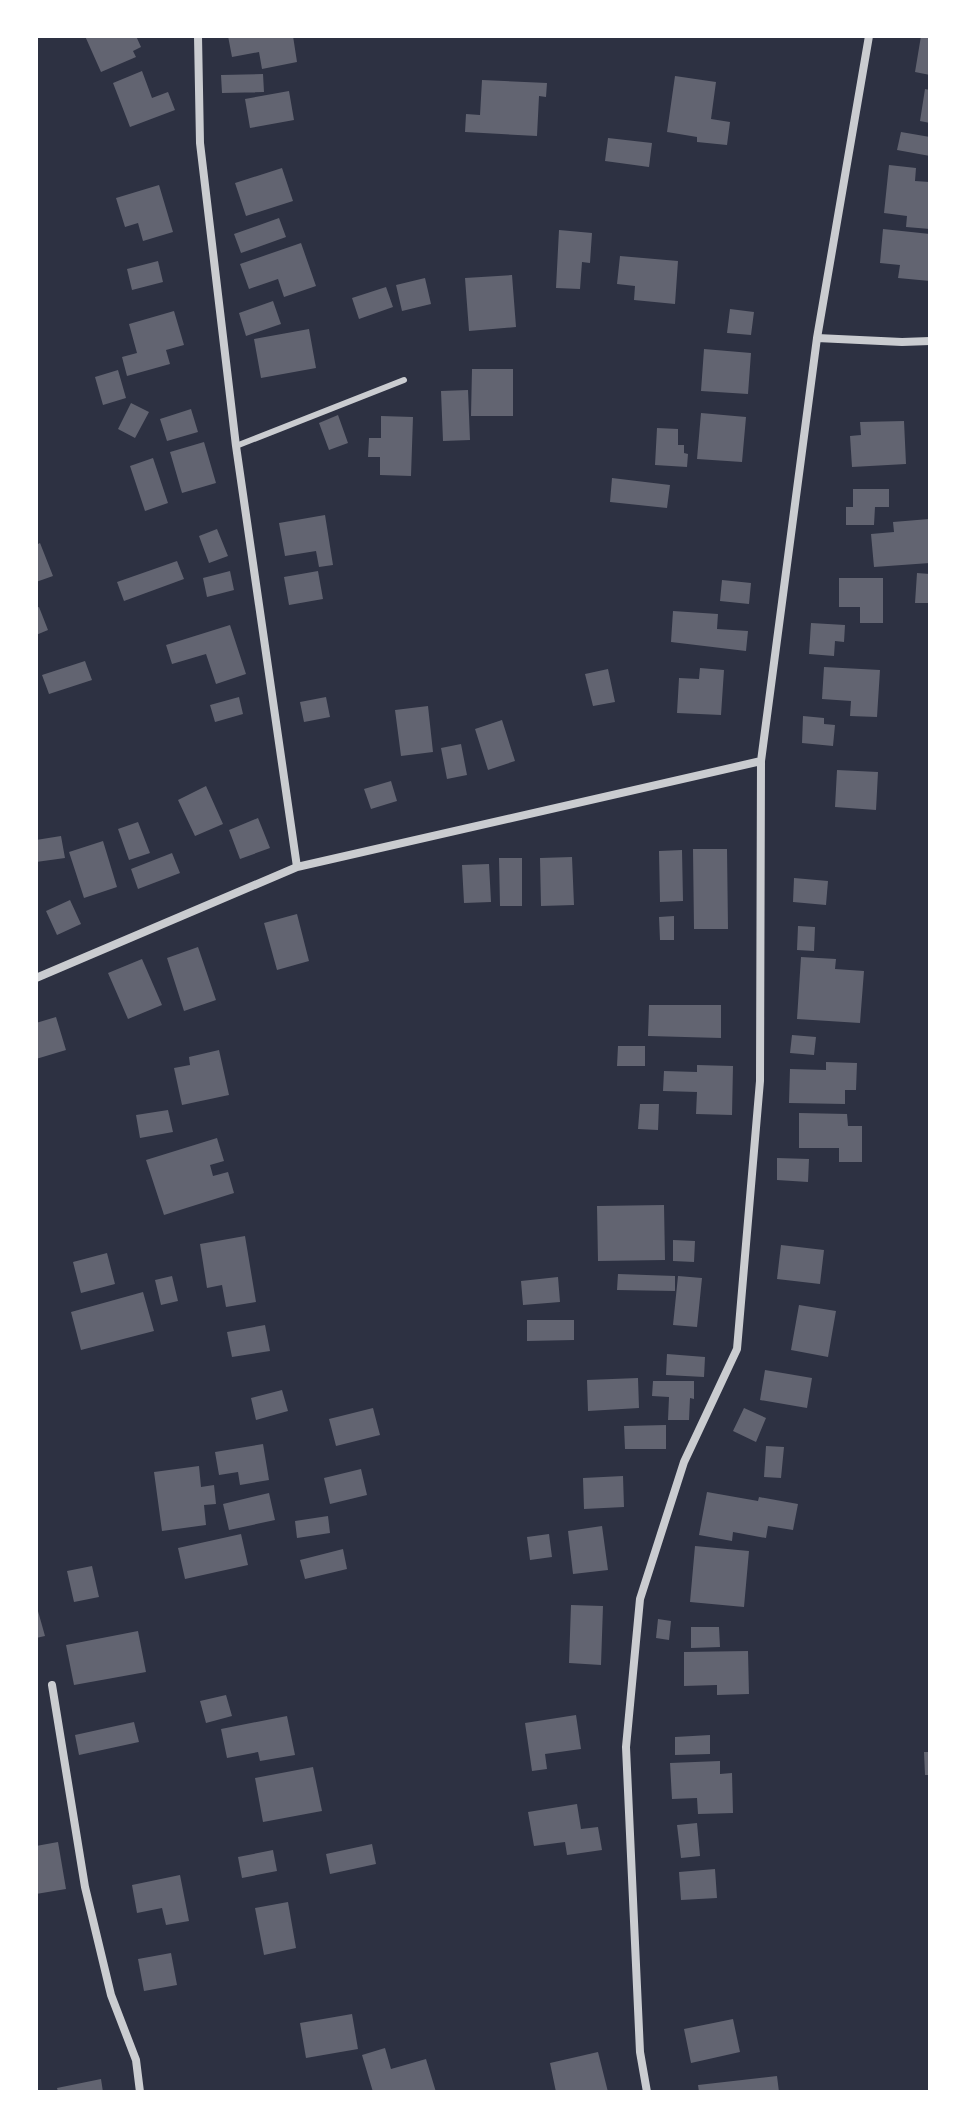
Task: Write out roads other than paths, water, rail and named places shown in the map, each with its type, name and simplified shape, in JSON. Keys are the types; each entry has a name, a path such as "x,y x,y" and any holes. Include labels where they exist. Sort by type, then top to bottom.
{"street":[{"path":"198,36 200,143 236,446 297,867"},
{"path":"647,2092 640,2052 626,1747 640,1599 684,1462 737,1349 760,1081 761,761 817,338 869,36"},
{"path":"817,338 930,341"},
{"path":"36,978 297,867 761,761"},
{"path":"52,1685 85,1887 111,1995 136,2060 140,2092"}],"lane":[{"path":"236,446 404,380"}]}
